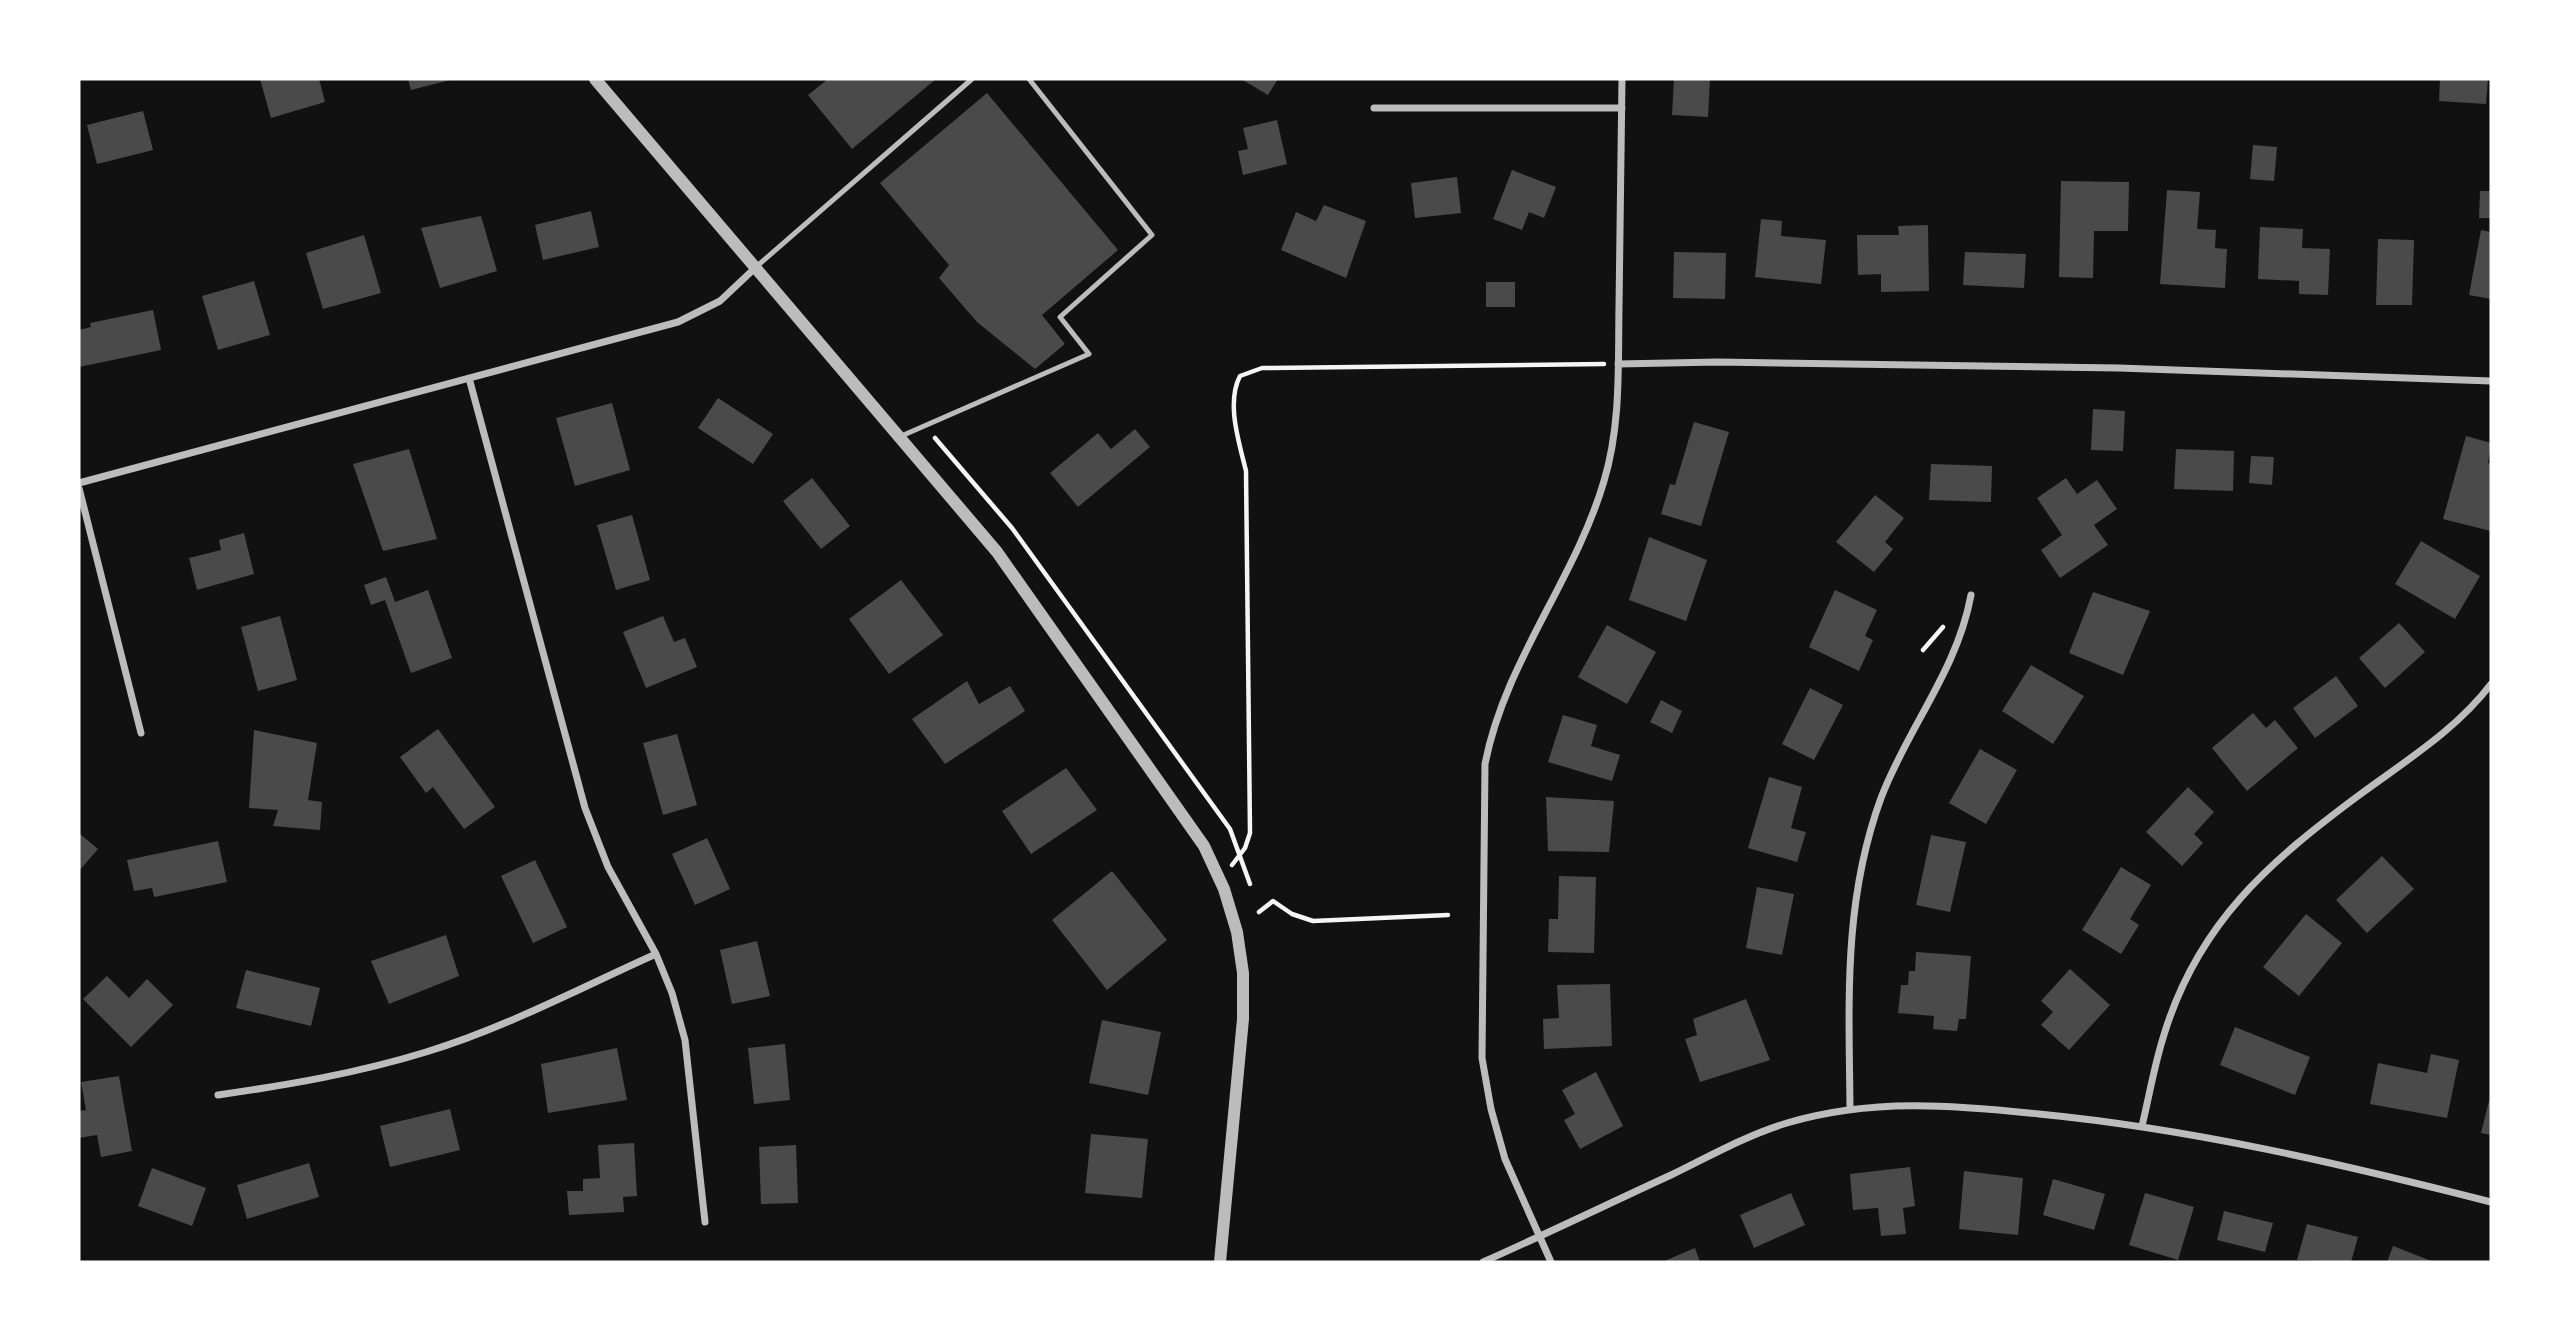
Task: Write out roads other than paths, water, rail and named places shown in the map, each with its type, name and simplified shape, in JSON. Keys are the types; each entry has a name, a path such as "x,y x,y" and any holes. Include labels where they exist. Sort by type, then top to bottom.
{"street":[{"path":"594,79 997,552 1204,846 1237,932 1243,984 1243,1019 1220,1262"},
{"path":"1550,1262 1505,1159 1491,1109 1482,1058 1485,764 1493,725 1505,691 1587,533 1605,479 1616,422 1622,79"},
{"path":"1374,108 1622,108"},
{"path":"141,733 79,485 694,316 720,301 754,269"},
{"path":"1618,364 1718,362 2119,368 2491,381"},
{"path":"469,378 585,808 608,867 656,954 672,993 685,1040 705,1222"},
{"path":"1850,1108 1848,968 1854,905 1865,849 1902,750 1955,654 1971,595"},
{"path":"2142,1126 2163,1038 2180,992 2205,944 2234,904 2268,867 2300,839 2449,729 2491,684"},
{"path":"218,1095 293,1084 427,1052 486,1031 656,954"},
{"path":"1483,1262 1737,1143 1786,1123 1850,1108 1893,1104 1947,1104 2142,1126 2275,1149 2491,1202"}],"lane":[{"path":"754,269 972,79"},
{"path":"899,437 1089,354 1060,317 1152,234 1029,79"}]}
